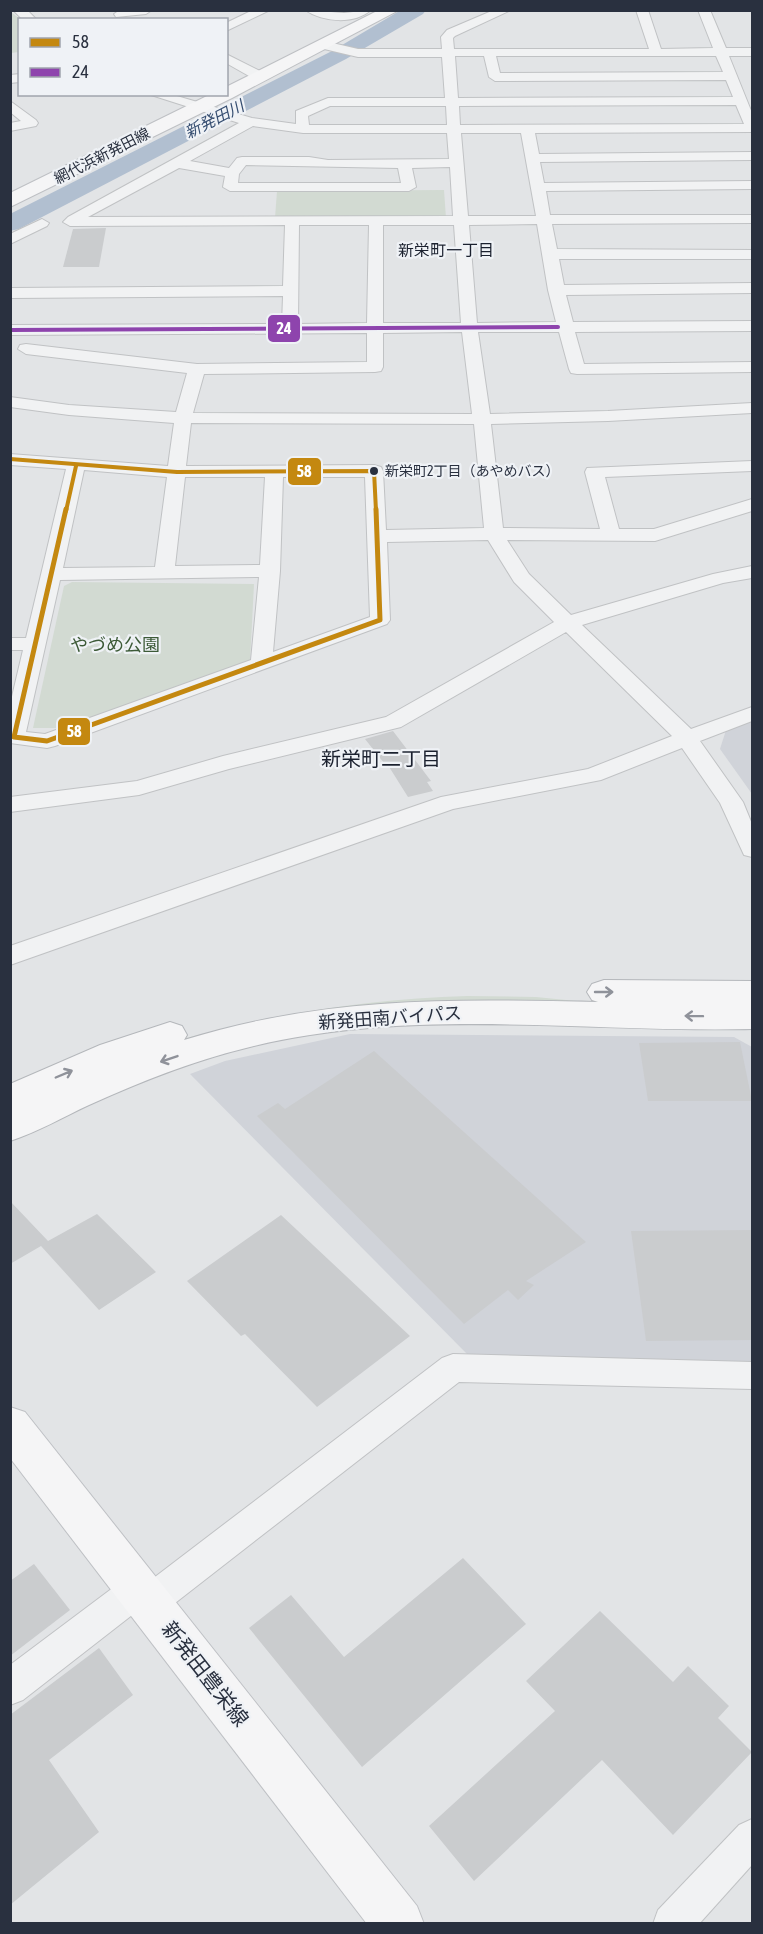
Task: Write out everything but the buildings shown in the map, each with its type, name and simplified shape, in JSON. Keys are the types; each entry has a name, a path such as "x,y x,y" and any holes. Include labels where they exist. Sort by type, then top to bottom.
{"main road":[{"name":"網代浜新発田線","path":"228,93 331,47 392,10"},
{"name":"網代浜新発田線","path":"10,201 203,109 223,96"},
{"name":"新発田南バイパス","path":"10,1099 112,1054 191,1029 273,1008 341,997 448,991 753,993"},
{"name":"新発田南バイパス","path":"10,1127 68,1098 140,1069 208,1046 282,1028 353,1017 431,1011 753,1017"},
{"name":"新発田豊栄線","path":"10,1425 399,1923"}],"street":[{"path":"228,27 264,10"},
{"path":"311,11 345,18 365,10"},
{"path":"505,10 447,37 469,327 482,419 494,534 521,578 686,737 731,802 753,849"},
{"path":"642,10 656,52"},
{"path":"161,96 244,120 303,129 752,128 704,10"},
{"path":"121,15 143,11"},
{"path":"331,47 358,53 753,52"},
{"path":"489,53 495,77 731,76"},
{"path":"604,53 610,76"},
{"path":"228,59 261,77"},
{"path":"303,129 301,114 328,102 741,101"},
{"path":"10,105 31,123 10,127"},
{"path":"244,120 177,163 70,222 292,223 753,219"},
{"path":"527,128 556,290 577,369 753,367"},
{"path":"533,158 753,156"},
{"path":"404,163 409,187 230,187 232,173 242,161 309,161 328,164 404,163 456,163"},
{"path":"177,163 232,173"},
{"path":"539,187 753,185"},
{"path":"26,349 197,369 375,367 376,221"},
{"path":"10,240 42,223"},
{"path":"290,328 292,223"},
{"path":"551,254 753,254"},
{"path":"556,290 753,288"},
{"path":"10,293 289,291"},
{"path":"10,330 753,326"},
{"path":"10,360 26,349 32,330"},
{"path":"164,573 183,418 197,369"},
{"path":"10,402 80,411 183,418 482,419 608,416 753,408"},
{"path":"10,459 76,466 177,472 374,471 380,620 46,741 14,737 76,466"},
{"path":"611,534 594,472 753,466"},
{"path":"261,663 270,571 274,471"},
{"path":"376,536 655,535 753,506"},
{"path":"52,574 270,571"},
{"path":"10,806 139,788 223,763 393,722 567,623 720,578 753,572"},
{"path":"10,644 36,644"},
{"path":"10,956 449,802 593,775 686,737 753,713"},
{"path":"10,1687 143,1596 453,1368 753,1376"},
{"path":"672,1923 753,1838"}],"shaded area":[{"path":"752,720 752,794 720,749 726,730"},
{"path":"350,1034 734,1037 752,1047 752,1363 469,1356 190,1074 225,1061"}],"green space":[{"path":"11,12 19,18 18,52 11,53"},
{"path":"444,190 446,218 275,218 277,191"},
{"name":"やづめ公園","path":"72,582 254,584 250,662 68,728 33,728 64,586"},
{"path":"467,996 536,997 616,1005 351,1008 150,1048 268,1019 307,1012 386,1001"}],"waterway":[{"name":"新発田川","path":"10,224 339,55 416,10"}],"transit line":[{"name":"24","path":"10,330 558,327"},
{"name":"58","path":"10,459 177,472 374,471 380,620 47,741 14,737 76,466"}],"place":[{"name":"新栄町2丁目（あやめバス）","path":"374,471"}],"district":[{"name":"新栄町一丁目","path":"446,250"},
{"name":"新栄町二丁目","path":"381,759"}]}
